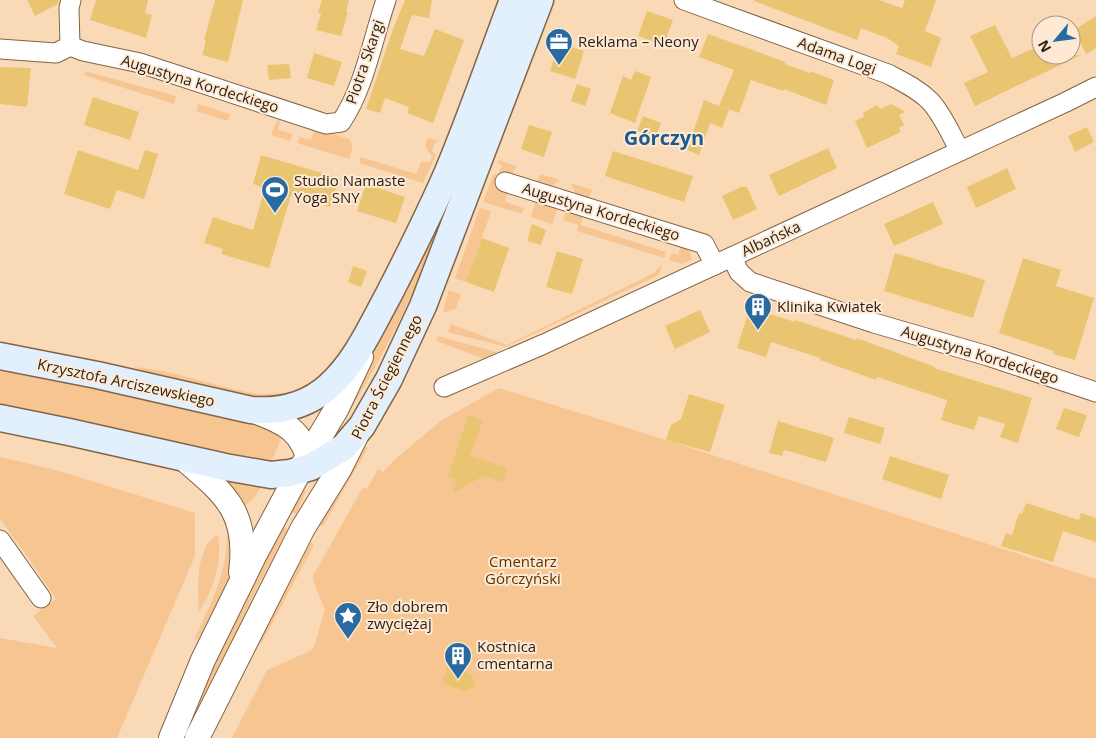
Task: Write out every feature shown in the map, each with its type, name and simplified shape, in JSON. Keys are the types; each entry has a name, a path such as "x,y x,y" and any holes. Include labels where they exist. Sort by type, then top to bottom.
{"main road":[{"name":"Piotra Ściegiennego","path":"373,325 448,172 513,0"},
{"name":"Piotra Ściegiennego","path":"357,433 389,379 424,306 540,0"},
{"name":"Krzysztofa Arciszewskiego","path":"0,356 97,375 252,410 269,412 292,407 315,397 330,386 348,365 373,325"},
{"path":"0,418 232,469 271,475 306,464 344,447 357,433"}],"street":[{"path":"0,49 56,53 70,46 69,8 71,0"},
{"name":"Piotra Skargi","path":"341,122 350,109 386,0"},
{"name":"Adama Logi","path":"684,0 888,74 903,82 918,91 930,102 941,117 960,152"},
{"name":"Augustyna Kordeckiego","path":"70,46 83,51 140,63 326,124 341,122"},
{"name":"Albańska","path":"444,387 544,344 960,152 1096,87"},
{"name":"Augustyna Kordeckiego","path":"505,182 704,244 750,282 874,323 988,356 1096,392"},
{"name":"Piotra Ściegiennego","path":"171,738 203,660 236,593 337,408 356,370 373,325"},
{"name":"Krzysztofa Arciszewskiego","path":"252,410 286,424 303,444 306,464"},
{"name":"Piotra Ściegiennego","path":"197,738 303,528 340,468 357,433"},
{"path":"183,458 218,489 228,500 236,514 241,528 244,554 236,593"},
{"path":"303,528 311,486 306,464"},
{"path":"0,540 41,598"}],"green space":[{"path":"523,0 530,0 469,161 425,267 374,369 345,419 340,416 383,337 423,256"},
{"path":"85,71 176,96 174,104 84,75"},
{"path":"198,104 230,114 228,121 196,111"},
{"path":"281,118 278,130 293,134 290,141 271,135 276,122"},
{"path":"315,128 349,139 352,146 349,159 297,143 299,137 311,140"},
{"path":"427,138 441,141 435,142 432,151 436,155 423,183 359,163 361,157 416,174 421,162 430,162 432,155 426,148"},
{"path":"498,160 516,166 513,174 508,177 508,192 505,202 524,208 522,214 483,202 493,175 498,174 502,165 498,163"},
{"path":"540,174 560,180 550,187 536,184"},
{"path":"571,183 592,190 588,201 576,195"},
{"path":"541,200 554,204 557,210 552,224 531,217 535,203"},
{"path":"480,208 491,212 466,282 455,278"},
{"path":"571,209 584,213 581,225 666,252 664,258 577,231 578,225 563,220 565,213"},
{"path":"682,244 689,249 692,259 682,264 669,260 672,253 678,255"},
{"path":"662,264 659,275 506,347 448,332 451,324 507,345 654,273"},
{"path":"449,290 461,295 455,310 446,312 443,311"},
{"path":"438,336 496,352 497,358 482,358 436,341"},
{"path":"0,365 227,414 284,433 269,466 0,410"},
{"path":"133,367 165,372 243,391 259,394 280,393 292,397 273,402 160,377"},
{"name":"Cmentarz Górczyński","path":"499,388 1096,579 1096,738 232,738 267,670 310,651 314,647 325,610 313,576 363,487 367,489 378,469 383,472 394,460 442,420"},
{"path":"363,446 368,448 323,526 320,526"},
{"path":"0,457 56,470 195,513 195,556 117,738 0,738 0,638 57,648 33,616 56,599 0,519"},
{"path":"220,478 261,486 258,493 242,507"},
{"path":"303,489 306,491 296,514 290,511"},
{"path":"282,526 288,529 255,592 187,738 180,738 192,708"},
{"path":"233,531 232,565 227,588 213,616 196,641 195,638 221,577 227,537"},
{"path":"218,535 219,555 216,575 209,594 199,611 198,580 202,557 205,547"},
{"path":"311,542 314,545 261,644 259,636"}],"building":[{"path":"27,0 59,0 58,4 35,16"},
{"path":"96,0 148,0 145,13 152,15 146,38 90,20"},
{"path":"215,0 243,0 228,62 202,55 206,41 204,40"},
{"path":"322,0 349,0 346,12 348,12 341,36 316,30 321,14 318,13"},
{"path":"405,0 432,0 429,18 412,15 400,49 424,56 435,29 464,40 433,123 407,113 409,107 385,98 380,113 366,109 393,29"},
{"path":"755,0 879,0 902,8 905,0 936,0 925,31 941,38 931,67 896,54 899,46 887,38 861,28 857,40"},
{"path":"647,11 673,20 664,45 638,36"},
{"path":"1096,16 1096,48 1086,54 1081,44 1081,26"},
{"path":"995,25 1012,58 1031,49 1031,65 1060,65 975,106 964,83 988,72 970,36"},
{"path":"708,34 786,62 785,64 834,80 826,105 784,89 783,91 751,80 739,113 719,106 734,70 699,57"},
{"path":"559,43 584,51 575,79 550,71"},
{"path":"314,53 342,62 334,86 307,78"},
{"path":"289,64 291,78 269,80 267,65"},
{"path":"0,67 31,68 27,107 0,104"},
{"path":"635,71 651,77 635,123 610,113 623,76 631,80"},
{"path":"577,84 591,89 585,106 571,101"},
{"path":"93,97 139,112 130,140 84,125"},
{"path":"704,100 729,110 722,128 710,123 699,155 687,150"},
{"path":"891,104 906,112 899,115 904,125 899,128 901,132 867,148 855,121 864,117 863,113 877,105 880,109"},
{"path":"643,116 661,123 655,138 637,131"},
{"path":"529,125 552,132 544,157 521,149"},
{"path":"1087,127 1094,142 1075,152 1068,136"},
{"path":"828,148 837,168 779,196 769,175"},
{"path":"78,150 138,170 145,150 158,154 144,199 117,190 110,209 64,194"},
{"path":"613,151 693,176 684,202 605,176"},
{"path":"261,155 339,178 330,207 291,195 269,268 221,254 223,249 204,243 213,217 253,230 265,188 253,184"},
{"path":"1007,168 1016,189 976,208 967,187"},
{"path":"366,184 405,197 396,223 357,211"},
{"path":"741,187 747,187 757,209 733,220 722,196"},
{"path":"933,202 943,224 894,246 884,224"},
{"path":"532,224 546,230 541,245 527,241"},
{"path":"482,238 509,248 494,292 466,282"},
{"path":"557,251 583,259 572,294 546,287"},
{"path":"895,253 985,280 973,318 884,291"},
{"path":"1023,258 1061,270 1056,286 1094,298 1075,360 1053,354 1054,351 999,333"},
{"path":"353,266 367,271 361,287 348,282"},
{"path":"750,308 795,322 795,320 856,340 857,338 934,368 1032,398 1018,443 1000,437 1005,424 979,416 974,430 941,420 947,400 877,377 876,380 820,360 820,358 771,342 766,357 737,348"},
{"path":"700,310 710,332 675,349 665,326"},
{"path":"689,394 725,405 710,452 666,440 671,425 681,419"},
{"path":"1064,408 1087,415 1079,437 1056,429"},
{"path":"468,415 483,420 470,456 507,468 503,482 483,476 453,493 457,479 448,477"},
{"path":"849,417 885,428 880,444 844,433"},
{"path":"778,421 834,438 826,462 784,450 782,456 769,453"},
{"path":"890,456 949,475 941,499 882,479"},
{"path":"1026,503 1079,520 1081,513 1096,518 1096,542 1063,531 1053,562 1001,546 1006,533 1012,535 1019,513 1022,514"},
{"name":"Kostnica cmentarna","path":"448,666 471,674 475,682 473,687 465,692 442,683"}],"place":[{"name":"Reklama – Neony","path":"559,66"},
{"name":"Studio Namaste Yoga SNY","path":"275,214"},
{"name":"Klinika Kwiatek","path":"758,331"},
{"name":"Zło dobrem zwyciężaj","path":"348,640"},
{"name":"Kostnica cmentarna","path":"458,680"}],"district":[{"name":"Górczyn","path":"664,138"}]}
